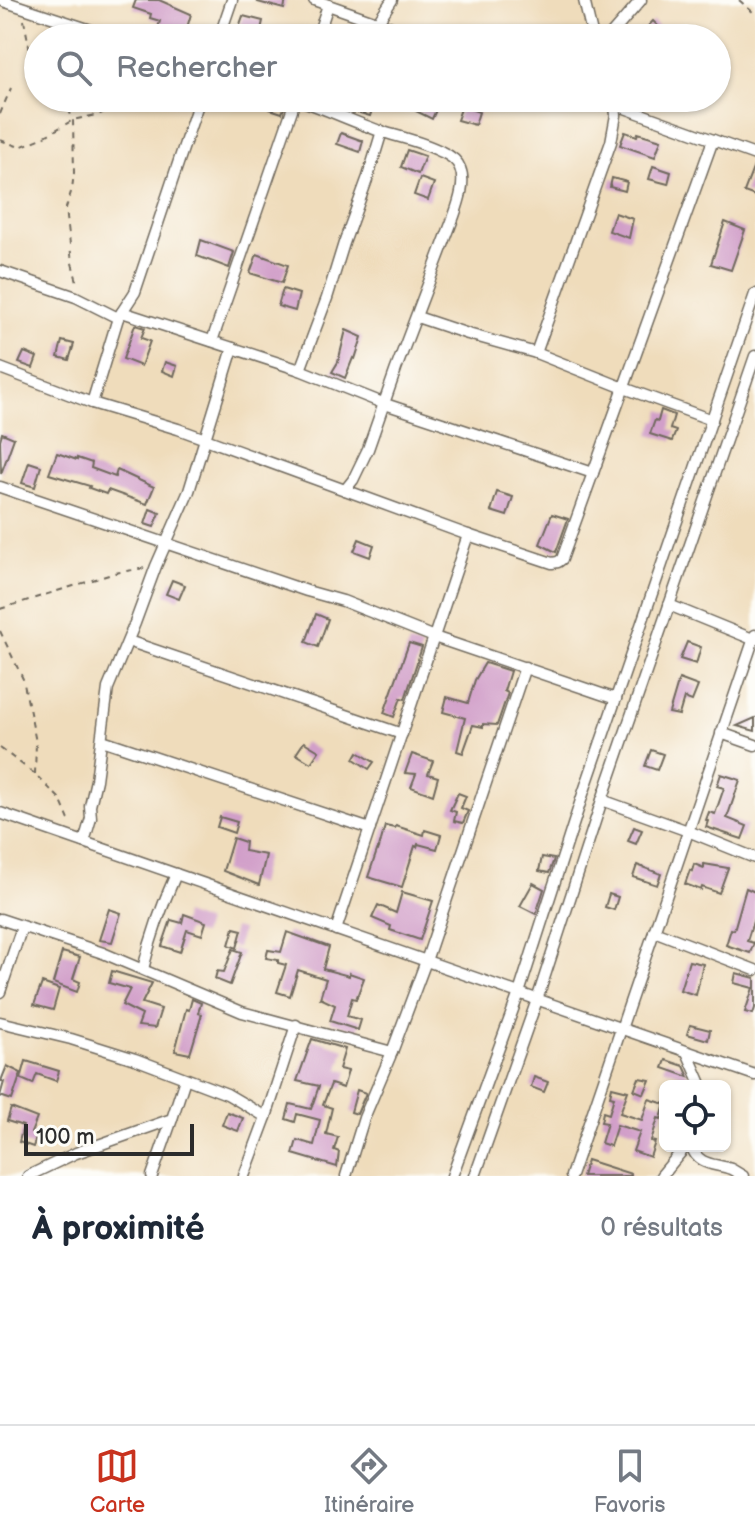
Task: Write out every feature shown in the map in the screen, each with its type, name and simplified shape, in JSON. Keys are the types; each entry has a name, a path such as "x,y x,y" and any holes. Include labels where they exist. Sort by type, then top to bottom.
{"street":[{"path":"0,0 73,24"},
{"path":"224,24 232,0"},
{"path":"314,0 380,24"},
{"path":"377,23 392,0"},
{"path":"584,0 590,24"},
{"path":"620,24 641,0"},
{"path":"322,24 328,5"},
{"path":"92,403 120,315 135,292 195,112"},
{"path":"212,341 291,112"},
{"path":"332,112 443,152 461,168 462,179 460,199 385,404 359,469 345,490"},
{"path":"536,353 611,142 616,112"},
{"path":"643,112 755,155"},
{"path":"300,370 382,131"},
{"path":"0,368 468,535 552,563 558,562 562,559 713,140"},
{"path":"0,271 120,315 300,370 385,404 593,473"},
{"path":"452,1176 519,993 583,794 755,294"},
{"path":"417,317 536,353 712,420"},
{"path":"84,838 91,818 90,806 108,688 189,491 233,348"},
{"path":"475,1176 755,356"},
{"path":"0,487 343,601 434,637 616,699"},
{"path":"336,930 468,535"},
{"path":"571,1176 754,638 669,605"},
{"path":"128,641 402,734"},
{"path":"346,1176 364,1118 426,961 525,667"},
{"path":"721,733 755,745"},
{"path":"102,740 370,829"},
{"path":"602,800 755,858"},
{"path":"0,813 84,838 176,874 755,1075"},
{"path":"143,969 162,904 176,874"},
{"path":"0,919 103,953 242,1012 392,1052"},
{"path":"0,992 22,927"},
{"path":"654,931 755,970"},
{"path":"0,1022 135,1059 227,1094 266,1117"},
{"path":"244,1176 296,1025"},
{"path":"687,1052 699,1080"},
{"path":"152,1176 185,1079"},
{"path":"28,1176 76,1153 172,1119"},
{"path":"661,1176 683,1152"},
{"path":"693,1152 711,1166 734,1170 743,1176"}],"path":[{"path":"739,0 755,14"},
{"path":"21,7 24,24"},
{"path":"0,114 11,88"},
{"path":"70,112 73,120 74,173 66,208 72,263 80,289 76,297"},
{"path":"0,140 20,147 73,120 104,112"},
{"path":"0,609 115,573 156,566"},
{"path":"0,631 23,679 36,742 35,774"},
{"path":"0,748 35,774 60,799 68,822 84,838"}],"building":[{"path":"136,0 159,0 191,14 188,24 159,24 160,21 150,18 151,14 133,8"},
{"path":"259,0 286,0 284,9"},
{"path":"243,16 263,21 262,24 240,24"},
{"path":"418,112 435,112 432,119"},
{"path":"460,112 479,112 475,125 457,120"},
{"path":"625,132 661,140 655,157 620,145"},
{"path":"341,133 363,141 360,152 337,144"},
{"path":"407,150 425,156 418,174 401,167"},
{"path":"653,166 671,172 668,184 649,179"},
{"path":"755,166 755,196 744,192"},
{"path":"420,178 434,183 428,200 414,195"},
{"path":"612,178 627,182 625,191 610,187"},
{"path":"615,213 633,219 629,238 609,231"},
{"path":"725,222 745,230 731,270 711,264"},
{"path":"201,240 234,252 229,268 197,256"},
{"path":"257,254 288,265 282,283 250,273"},
{"path":"283,289 299,294 295,311 278,306"},
{"path":"135,325 145,328 141,338 150,341 141,366 123,359"},
{"path":"346,330 362,337 345,378 332,372 338,362"},
{"path":"62,341 74,344 69,360 58,357"},
{"path":"24,352 37,357 33,368 19,363"},
{"path":"165,362 177,366 174,376 162,371"},
{"path":"661,410 674,415 670,429 676,431 672,441 650,434"},
{"path":"2,433 14,438 1,474 0,440"},
{"path":"57,453 92,463 91,468 115,477 117,470 154,487 147,504 108,490 106,494 49,474"},
{"path":"29,462 41,466 35,487 22,483"},
{"path":"497,492 513,497 507,516 491,511"},
{"path":"150,509 160,513 154,527 145,524"},
{"path":"552,514 568,519 556,552 540,544"},
{"path":"359,539 374,545 370,557 354,551"},
{"path":"172,580 185,585 179,599 166,594"},
{"path":"316,614 328,619 318,647 306,642"},
{"path":"687,642 701,647 696,664 680,659"},
{"path":"409,643 422,647 405,699 401,698 394,717 384,713"},
{"path":"485,663 510,671 504,691 508,693 497,725 473,725 463,753 457,751 465,718 443,712 447,697 468,703 475,680"},
{"path":"679,679 698,686 692,701 684,698 679,715 669,713"},
{"path":"755,718 755,731 737,726"},
{"path":"304,742 319,751 311,763 296,754"},
{"path":"651,750 663,754 657,770 645,766"},
{"path":"358,752 374,762 369,769 354,759"},
{"path":"412,754 433,761 428,774 438,777 433,795 411,787 416,774 405,773"},
{"path":"721,774 740,780 727,818 747,826 742,839 706,827 709,812 715,814 724,788 717,786"},
{"path":"458,793 466,796 461,808 468,811 463,823 454,821 456,812 450,810"},
{"path":"220,817 237,822 234,833 217,827"},
{"path":"385,826 396,826 424,835 425,830 441,835 437,849 415,846 402,887 368,877"},
{"path":"634,827 642,830 636,844 628,841"},
{"path":"233,838 245,842 244,851 266,855 259,885 223,871"},
{"path":"542,857 554,859 549,873 539,871"},
{"path":"694,864 704,868 704,864 728,868 719,893 685,884"},
{"path":"637,865 661,874 657,885 633,877"},
{"path":"533,883 544,889 536,914 520,906"},
{"path":"746,888 755,892 755,915 747,941 754,943 750,953 726,945 731,929 734,930"},
{"path":"402,892 433,901 420,940 390,930 391,926 372,918 378,905 396,913"},
{"path":"609,894 618,897 614,910 605,907"},
{"path":"109,909 121,913 112,942 99,940"},
{"path":"184,914 206,922 202,935 187,930 180,952 162,946 171,920 182,923"},
{"path":"234,928 242,930 237,948 229,945"},
{"path":"287,932 329,947 323,969 364,978 356,999 352,998 347,1016 361,1020 358,1030 330,1021 335,1005 320,998 326,979 298,970 290,996 277,992 286,965 266,958 268,950 281,952"},
{"path":"233,949 242,952 230,985 215,979 217,971 224,972"},
{"path":"62,952 80,957 73,979 80,982 77,992 53,983"},
{"path":"689,961 703,964 696,995 680,990"},
{"path":"112,971 152,983 142,1003 161,1009 155,1028 138,1026 142,1015 122,1005 130,989 109,983"},
{"path":"736,973 755,978 753,1014 745,1012 753,988 734,983"},
{"path":"42,983 59,989 53,1010 34,1005"},
{"path":"192,999 201,1003 198,1013 202,1014 190,1054 175,1051 186,1009 189,1010"},
{"path":"690,1025 710,1030 708,1040 687,1034"},
{"path":"312,1039 345,1049 339,1069 348,1071 343,1088 331,1084 323,1105 332,1108 326,1134 338,1137 334,1150 339,1152 337,1167 293,1154 297,1140 314,1145 320,1120 297,1114 295,1122 286,1119 290,1104 311,1109 319,1086 297,1081"},
{"path":"666,1060 684,1066 689,1077 663,1068"},
{"path":"26,1061 59,1071 56,1081 37,1074 33,1084 21,1079"},
{"path":"7,1066 21,1073 12,1100 0,1096 4,1082 1,1081"},
{"path":"534,1077 548,1082 544,1092 531,1087"},
{"path":"639,1078 650,1080 644,1094 634,1090"},
{"path":"612,1087 628,1091 620,1113 642,1120 649,1099 659,1102 659,1118 651,1141 655,1142 650,1157 633,1151 640,1132 617,1125 610,1146 601,1143 607,1123 601,1122 603,1112 609,1114 614,1097 610,1096"},
{"path":"357,1090 366,1093 357,1114 351,1112"},
{"path":"11,1108 37,1118 31,1133 37,1135 33,1147 19,1142 23,1126 7,1121"},
{"path":"227,1112 243,1118 238,1131 222,1125"},
{"path":"587,1160 631,1174 631,1176 582,1176"}]}
